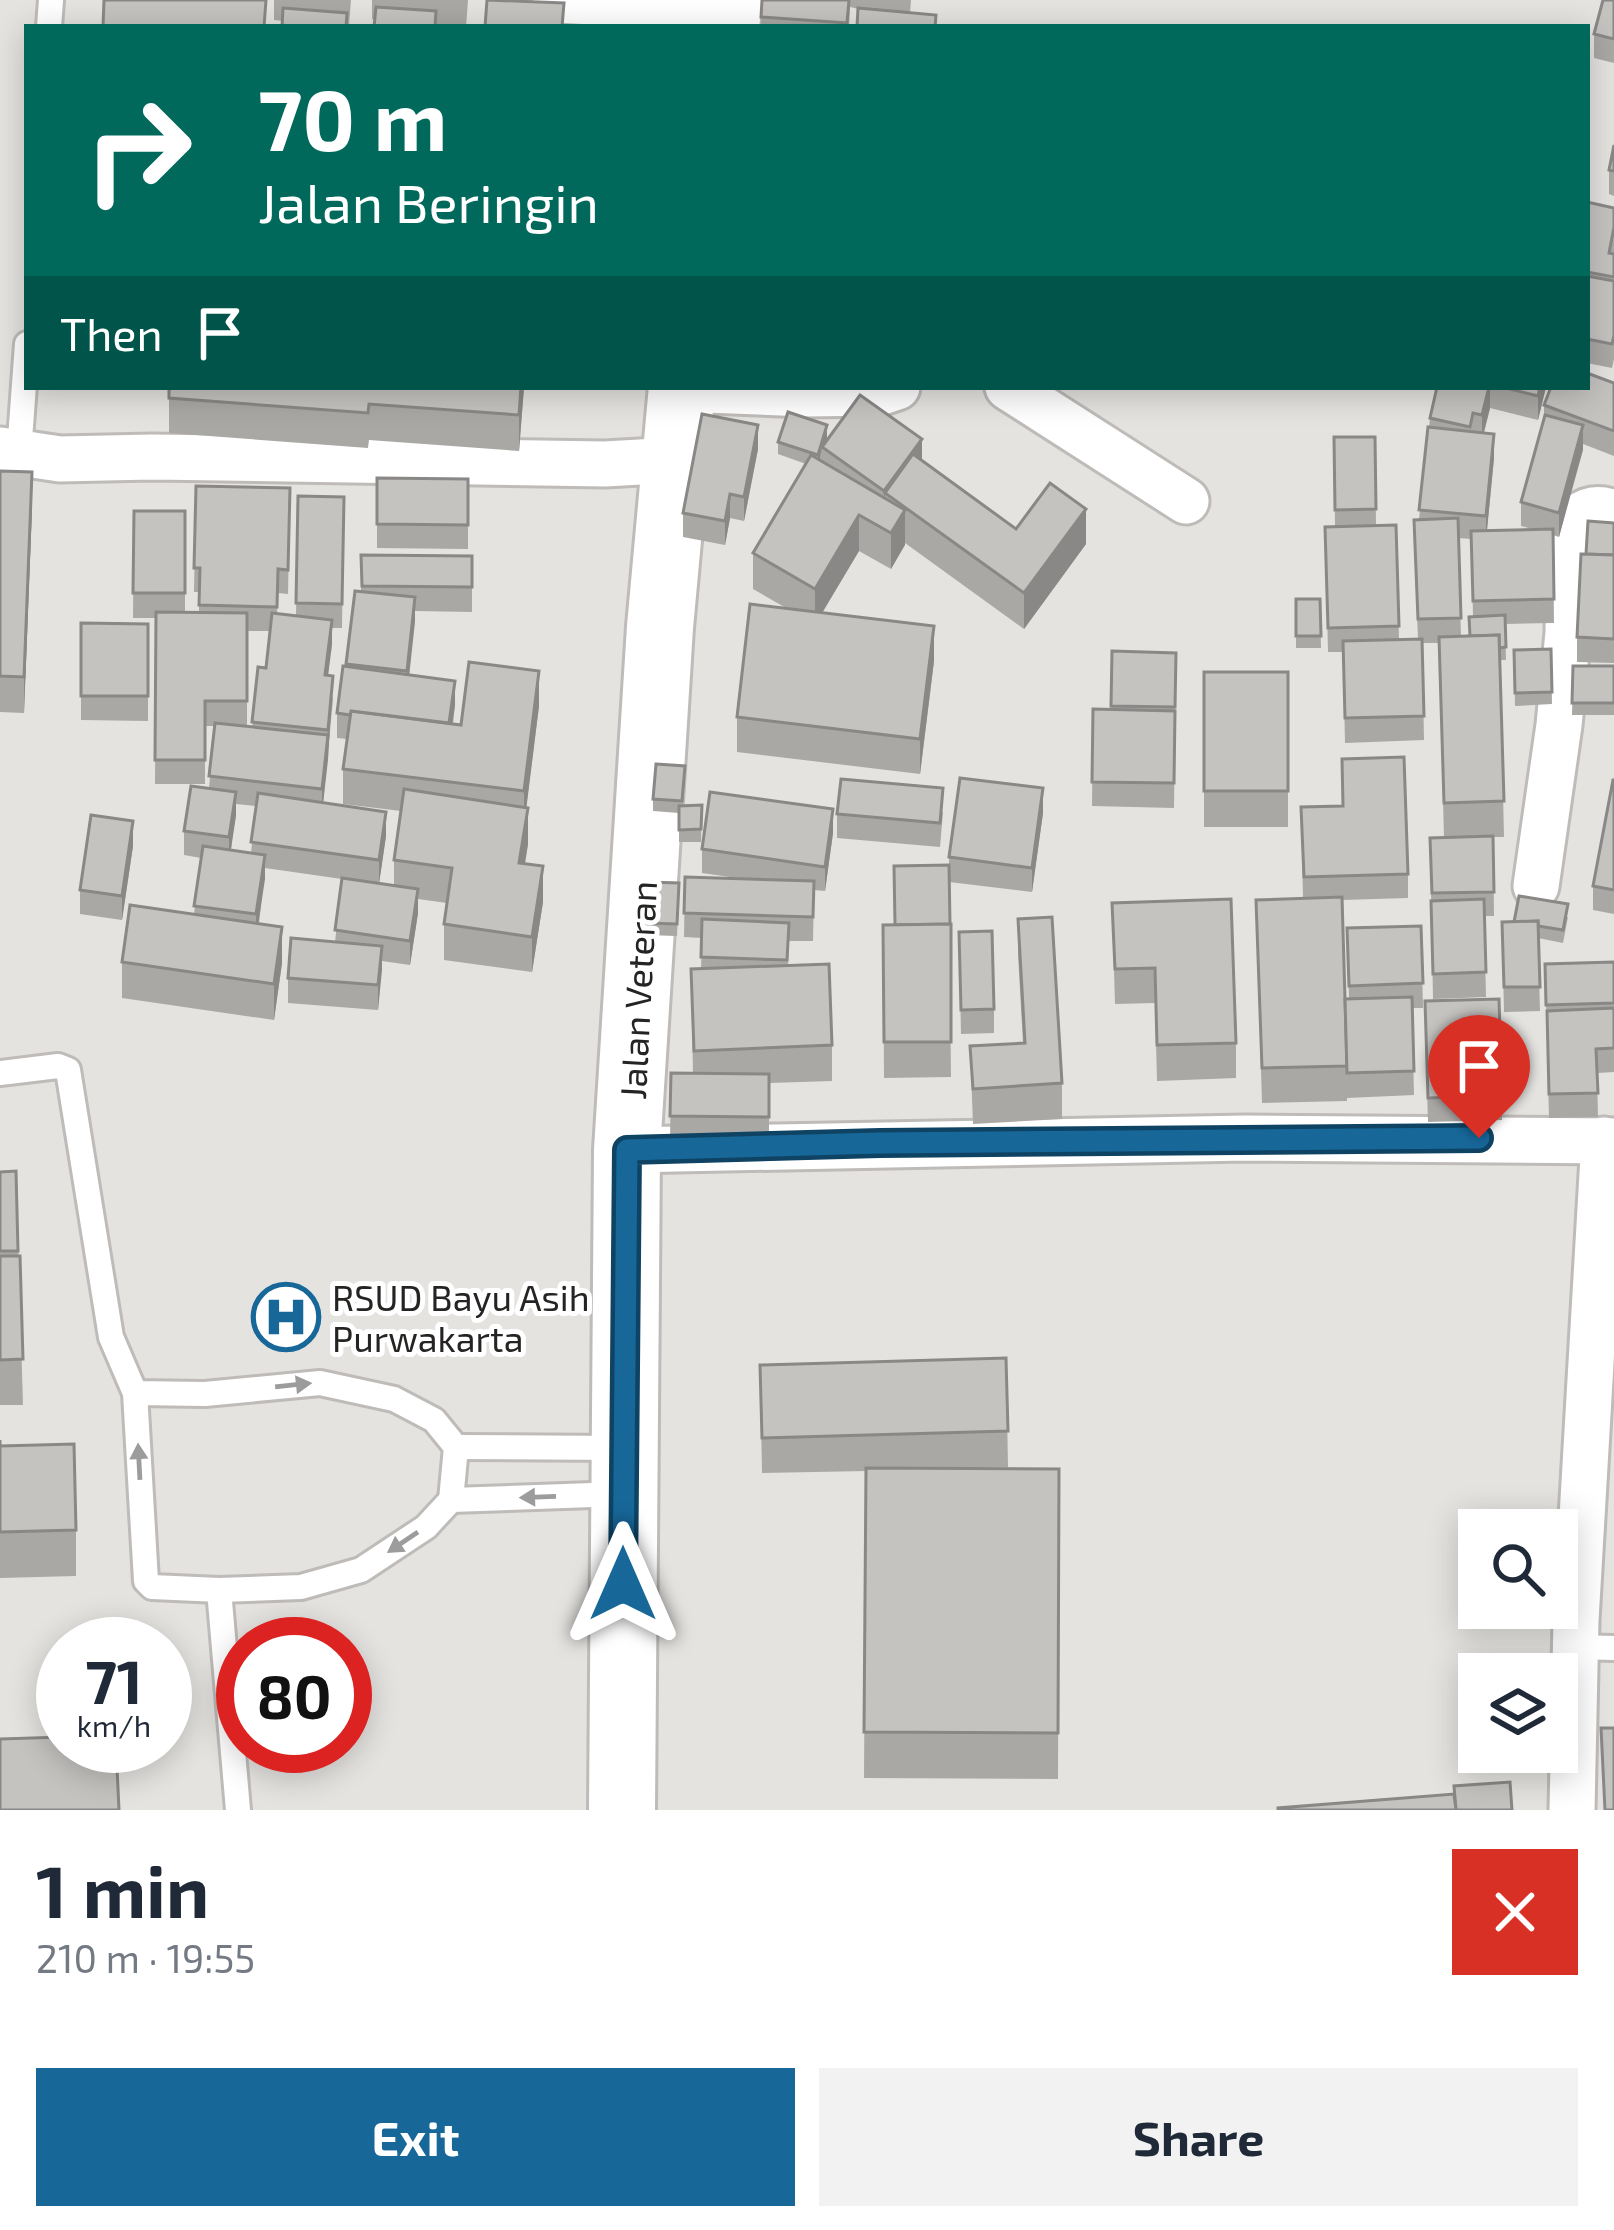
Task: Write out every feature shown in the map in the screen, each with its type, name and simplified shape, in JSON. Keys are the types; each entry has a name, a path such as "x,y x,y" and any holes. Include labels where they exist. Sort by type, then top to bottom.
{"highway":[{"name":"Jalan Veteran","path":"622,1810 627,1150 646,817 682,390"}],"street":[{"path":"555,0 728,12"},
{"path":"723,390 805,394 888,390"},
{"path":"1013,390 1186,501"},
{"path":"10,452 60,459 605,464 674,460"},
{"path":"1535,886 1568,633 1569,529 1589,509 1614,513"},
{"path":"627,1150 1245,1138 1609,1141 1594,1648 1572,1810"}],"lane":[{"path":"10,452 24,363"},
{"path":"0,1073 58,1066 68,1070 111,1337 135,1393 146,1581 152,1587 301,1586 361,1570 426,1527 452,1500 624,1471"},
{"path":"135,1393 205,1394 320,1383 394,1399 434,1420 456,1447 624,1471"},
{"path":"452,1500 456,1447"},
{"path":"219,1590 238,1810"}],"building":[{"path":"104,0 266,0 264,24 103,24"},
{"path":"487,0 564,3 562,24 485,24"},
{"path":"762,0 849,0 847,23 761,17"},
{"path":"1603,0 1614,0 1614,39 1594,34"},
{"path":"376,7 436,11 435,24 374,24"},
{"path":"283,8 347,13 346,24 282,24"},
{"path":"858,8 936,15 935,24 857,24"},
{"path":"1590,203 1614,208 1609,253 1614,254 1614,277 1590,273"},
{"path":"1590,277 1614,281 1612,344 1590,340"},
{"path":"1590,374 1614,383 1614,431 1544,405 1550,390 1590,390"},
{"path":"169,390 521,390 519,415 369,404 368,413 169,398"},
{"path":"1436,390 1488,390 1482,415 1473,413 1470,427 1430,418"},
{"path":"860,395 922,439 884,491 822,447"},
{"path":"788,412 827,425 818,455 778,442"},
{"path":"702,414 758,425 744,497 730,494 725,521 683,513"},
{"path":"1545,415 1583,425 1559,513 1521,502"},
{"path":"1428,427 1494,434 1486,516 1419,510"},
{"path":"1334,437 1375,437 1376,509 1335,510"},
{"path":"913,454 1016,529 1050,483 1086,509 1024,593 885,493"},
{"path":"811,455 905,510 891,533 859,515 815,589 753,553"},
{"path":"0,471 32,472 24,677 0,676"},
{"path":"377,478 468,479 468,525 377,524"},
{"path":"196,486 290,488 288,570 278,569 277,607 199,605 200,568 194,568"},
{"path":"298,496 344,497 342,604 296,603"},
{"path":"134,511 185,511 185,593 133,593"},
{"path":"1458,518 1461,618 1418,619 1414,520"},
{"path":"1588,521 1614,523 1614,555 1586,554"},
{"path":"1396,525 1399,626 1328,628 1325,527"},
{"path":"1553,529 1554,599 1473,601 1471,531"},
{"path":"1581,554 1614,555 1614,639 1577,637"},
{"path":"361,555 472,556 472,587 362,586"},
{"path":"355,591 415,597 407,671 346,664"},
{"path":"1296,599 1320,599 1321,636 1296,636"},
{"path":"750,604 934,626 920,739 737,717"},
{"path":"156,612 247,613 247,701 205,701 205,760 155,760"},
{"path":"272,613 332,620 325,675 333,676 328,730 252,722 258,667 266,668"},
{"path":"1505,615 1506,647 1499,648 1499,635 1470,636 1469,617"},
{"path":"81,623 148,624 148,696 81,696"},
{"path":"1499,635 1504,801 1444,803 1439,637"},
{"path":"1422,639 1424,716 1345,718 1343,641"},
{"path":"1551,649 1552,692 1515,693 1514,650"},
{"path":"1112,651 1176,653 1175,707 1111,706"},
{"path":"469,662 539,671 524,791 343,769 351,711 461,725"},
{"path":"343,666 455,681 449,723 337,713"},
{"path":"1573,666 1614,666 1614,703 1572,703"},
{"path":"1204,672 1288,672 1288,791 1204,791"},
{"path":"1093,709 1175,711 1174,783 1092,782"},
{"path":"215,723 328,735 322,789 209,776"},
{"path":"1404,757 1408,874 1304,877 1301,807 1343,806 1342,759"},
{"path":"656,764 685,766 682,801 653,799"},
{"path":"960,778 1043,788 1032,868 949,857"},
{"path":"841,779 943,788 940,823 837,814"},
{"path":"1614,780 1614,890 1593,886"},
{"path":"191,786 236,792 229,837 184,831"},
{"path":"404,789 528,808 519,863 543,866 532,937 444,924 452,868 394,860"},
{"path":"710,792 833,809 825,867 702,849"},
{"path":"258,793 386,812 379,860 251,842"},
{"path":"702,805 701,829 679,830 679,806"},
{"path":"91,815 133,821 122,896 80,890"},
{"path":"1493,836 1494,892 1432,893 1430,838"},
{"path":"203,846 265,855 256,914 194,906"},
{"path":"949,865 950,924 895,925 894,866"},
{"path":"685,877 814,881 813,917 684,913"},
{"path":"342,878 418,889 410,941 335,930"},
{"path":"647,882 679,883 677,924 646,923"},
{"path":"1519,896 1568,904 1563,930 1538,926 1538,921 1514,922"},
{"path":"1342,897 1347,1066 1262,1068 1256,900"},
{"path":"1231,899 1236,1043 1157,1045 1155,968 1115,969 1112,903"},
{"path":"1484,899 1486,972 1433,974 1431,901"},
{"path":"130,905 282,927 274,984 122,962"},
{"path":"1052,917 1062,1083 973,1089 970,1046 1025,1043 1018,919"},
{"path":"702,919 789,923 787,960 701,957"},
{"path":"1538,921 1540,987 1504,987 1502,922"},
{"path":"951,924 951,1042 884,1042 883,925"},
{"path":"1421,926 1423,983 1349,986 1347,928"},
{"path":"992,931 994,1009 961,1010 959,932"},
{"path":"291,938 382,946 378,985 288,978"},
{"path":"1614,962 1614,1003 1546,1005 1545,964"},
{"path":"829,964 832,1045 694,1051 691,969"},
{"path":"1412,997 1414,1071 1347,1073 1345,999"},
{"path":"1499,999 1502,1095 1428,1098 1425,1001"},
{"path":"1614,1008 1614,1048 1596,1049 1598,1093 1549,1094 1547,1011"},
{"path":"671,1073 769,1074 769,1117 670,1116"},
{"path":"16,1171 18,1251 0,1251 0,1172"},
{"path":"0,1256 20,1256 23,1359 0,1360"},
{"path":"1006,1358 1008,1431 762,1438 760,1365"},
{"path":"74,1444 76,1530 0,1532 0,1446"},
{"path":"866,1468 1059,1469 1058,1733 864,1732"},
{"path":"1601,1728 1614,1728 1614,1810 1605,1810"},
{"path":"36,1738 36,1773 117,1773 119,1810 0,1810 0,1739"},
{"path":"1510,1782 1512,1810 1456,1810 1454,1786"},
{"path":"1454,1794 1456,1810 1278,1810 1278,1808"}],"place":[{"name":"RSUD Bayu Asih Purwakarta","path":"286,1317"}],"route":[{"path":"623,1584 627,1150 1479,1138"}]}
